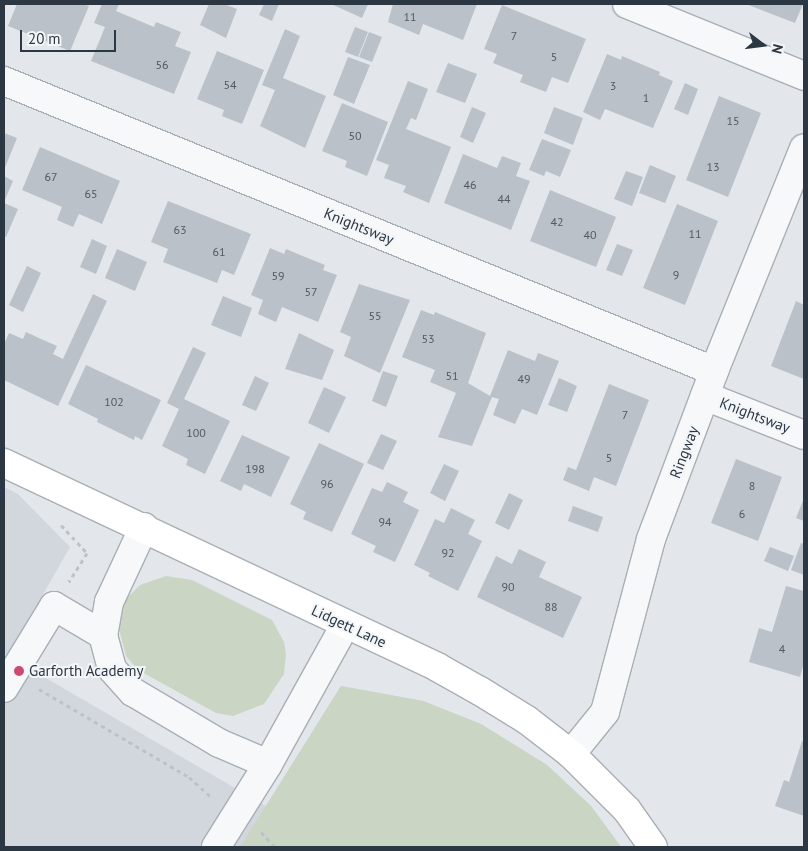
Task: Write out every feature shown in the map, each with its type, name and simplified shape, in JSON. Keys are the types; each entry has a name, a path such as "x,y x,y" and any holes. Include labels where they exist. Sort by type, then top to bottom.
{"main road":[{"name":"Lidgett Lane","path":"4,463 144,527 345,625 437,667 480,691 527,720 571,754 627,810 653,847"}],"street":[{"path":"627,4 804,76"},
{"name":"Knightsway","path":"4,81 714,371"},
{"name":"Ringway","path":"571,754 608,704 651,539 714,371 804,148"},
{"name":"Knightsway","path":"705,396 804,434"},
{"path":"144,527 109,602 103,635 112,669 133,692 218,743 268,764"},
{"path":"8,681 54,606 103,635"},
{"path":"216,847 268,764 345,625"}],"path":[{"path":"54,606 87,553 56,519"},
{"path":"8,681 189,777 209,794 216,806 214,811 250,833 253,827 275,847"}],"shaded area":[{"name":"Garforth Academy","path":"4,487 18,494 70,547 8,656 266,806 341,686 423,701 481,724 547,765 591,806 621,847 4,847"}],"green space":[{"path":"166,576 192,580 272,620 284,642 286,654 284,674 264,704 233,716 216,713 138,670 126,656 119,629 124,601 140,585"},
{"path":"341,686 423,701 481,724 547,765 591,806 621,847 240,847"}],"building":[{"path":"17,4 83,4 89,6 70,51 8,26"},
{"path":"102,4 119,4 116,11 154,27 156,22 181,32 175,46 191,52 174,94 91,61 105,27 94,23"},
{"path":"209,4 224,4 237,9 226,38 200,25"},
{"path":"264,4 279,4 272,21 259,15"},
{"path":"331,4 368,4 362,18"},
{"path":"393,4 477,4 463,40 423,24 419,35 388,22"},
{"path":"746,4 803,4 795,23"},
{"path":"502,5 586,39 568,83 552,77 546,92 520,82 523,75 493,63 497,54 484,49"},
{"path":"355,27 368,32 358,57 345,52"},
{"path":"285,29 300,36 283,78 326,96 305,148 260,126 275,90 262,85"},
{"path":"369,32 382,37 372,62 359,57"},
{"path":"217,51 264,70 242,124 222,116 224,110 197,99"},
{"path":"607,54 621,60 622,56 660,72 659,75 673,81 653,128 605,109 600,120 583,112"},
{"path":"348,57 370,65 354,104 333,95"},
{"path":"448,63 477,74 465,103 436,92"},
{"path":"408,81 428,89 416,120 411,118 406,129 451,147 429,203 403,192 406,186 384,178 389,165 376,160"},
{"path":"685,83 698,89 688,115 674,109"},
{"path":"719,96 761,113 728,197 686,180"},
{"path":"342,103 388,122 367,176 345,167 347,161 322,151"},
{"path":"472,107 486,113 473,143 460,137"},
{"path":"554,107 583,118 573,145 544,133"},
{"path":"4,133 17,138 4,170"},
{"path":"542,139 571,150 560,177 546,171 544,176 529,170"},
{"path":"40,147 120,181 102,224 79,214 73,227 57,220 62,207 22,190"},
{"path":"463,154 497,168 502,156 521,163 516,176 530,181 511,230 444,203"},
{"path":"650,165 676,176 665,203 639,193"},
{"path":"626,171 643,177 632,206 614,199"},
{"path":"4,176 13,181 4,202"},
{"path":"550,190 616,217 596,267 530,241"},
{"path":"168,201 251,234 234,275 222,270 217,283 163,262 168,249 151,242"},
{"path":"4,203 18,209 6,237 4,236"},
{"path":"677,204 718,221 685,305 643,288"},
{"path":"92,239 107,246 96,274 80,267"},
{"path":"617,244 633,250 622,276 606,270"},
{"path":"270,248 284,254 286,249 325,265 323,270 337,275 318,322 282,307 276,322 258,314 263,300 251,295"},
{"path":"117,249 147,262 135,291 105,278"},
{"path":"27,266 41,273 23,312 9,305"},
{"path":"359,284 410,300 380,373 344,356 351,337 340,332"},
{"path":"93,294 107,301 58,406 4,380 4,344 9,333 23,339 26,332 57,346 53,354 63,359"},
{"path":"223,296 252,308 241,337 211,325"},
{"path":"796,301 804,305 804,379 771,366"},
{"path":"421,310 434,315 435,312 486,333 468,383 490,396 508,350 535,361 538,353 559,361 537,415 522,409 515,424 493,415 499,399 492,397 472,446 438,437 456,393 430,382 435,370 402,357"},
{"path":"299,333 334,350 322,380 285,369"},
{"path":"193,347 206,353 184,399 230,421 205,474 186,465 188,459 162,446 179,409 167,403"},
{"path":"86,365 161,400 142,440 135,436 134,440 97,422 98,419 68,404"},
{"path":"383,371 398,376 386,407 372,401"},
{"path":"255,376 269,383 256,411 242,405"},
{"path":"559,378 577,386 567,412 548,405"},
{"path":"609,384 649,400 616,486 594,477 589,491 563,480 568,467 576,470"},
{"path":"324,387 346,397 329,433 308,423"},
{"path":"381,434 397,441 383,470 367,463"},
{"path":"242,435 290,457 271,497 244,484 241,491 220,481"},
{"path":"319,443 364,464 332,532 303,519 306,512 290,504"},
{"path":"736,459 782,477 758,541 711,523"},
{"path":"444,464 459,471 445,501 430,493"},
{"path":"387,482 408,492 403,502 419,510 395,562 373,552 376,546 351,534 372,488 382,492"},
{"path":"509,493 523,500 509,530 495,523"},
{"path":"804,498 804,521 796,518"},
{"path":"573,506 603,517 598,532 568,521"},
{"path":"451,508 475,520 468,534 482,541 458,591 428,576 430,573 414,565 435,519 444,523"},
{"path":"801,543 804,544 804,575 791,570"},
{"path":"770,547 794,556 788,571 764,561"},
{"path":"519,549 546,562 539,577 582,597 563,638 477,597 496,556 512,564"},
{"path":"786,586 804,591 804,663 800,677 749,662 759,628 772,632"},
{"path":"802,741 804,742 804,816 775,806 784,780 789,782"}],"place":[{"name":"Garforth Academy","path":"19,671"}]}
